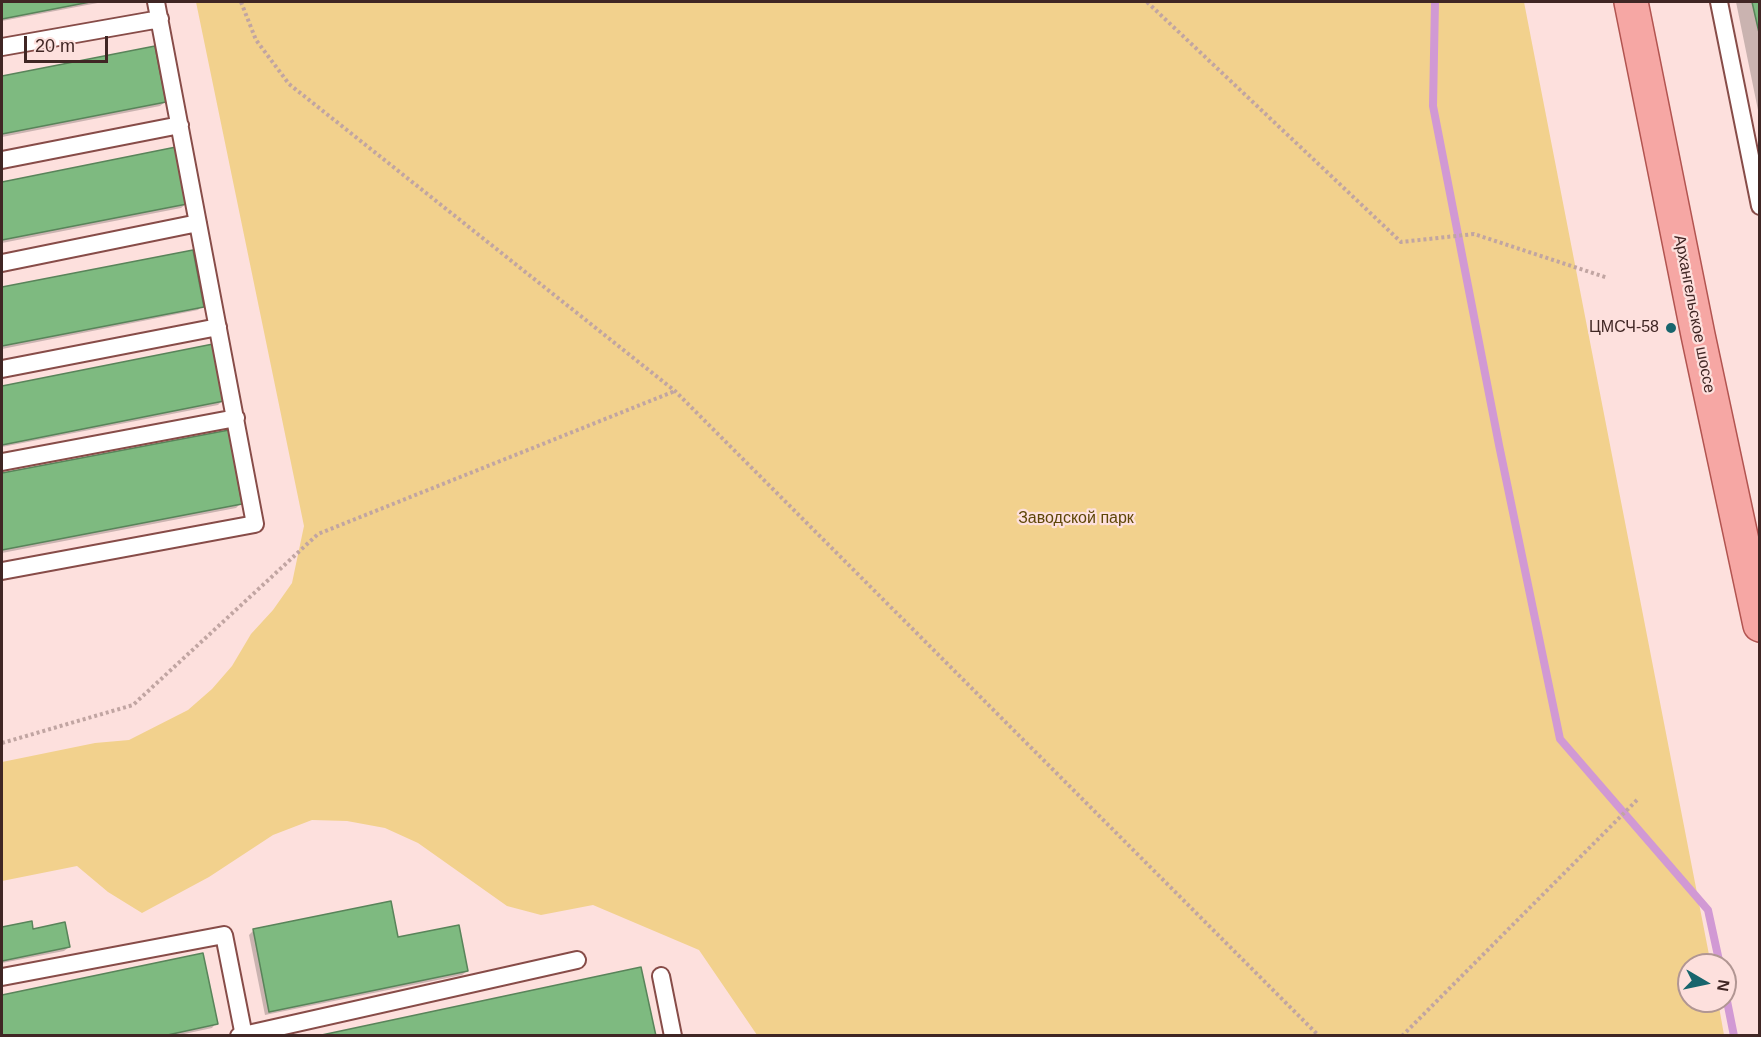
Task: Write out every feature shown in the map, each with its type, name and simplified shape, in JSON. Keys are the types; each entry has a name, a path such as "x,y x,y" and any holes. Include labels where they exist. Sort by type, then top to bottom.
{"main road":[{"name":"Архангельское шоссе","path":"1631,2 1698,335 1756,591 1760,625"}],"lane":[{"path":"2,571 255,524 156,2"},
{"path":"1719,2 1760,206"},
{"path":"2,47 160,19"},
{"path":"2,159 180,125"},
{"path":"2,263 198,223"},
{"path":"2,369 219,327"},
{"path":"2,462 236,418"},
{"path":"2,977 224,935 242,1035 577,960"},
{"path":"661,976 673,1035"}],"path":[{"path":"241,2 256,40 289,84 675,391 1319,1035"},
{"path":"1147,2 1401,242 1474,234 1608,278"},
{"path":"2,743 133,705 318,534 675,391"},
{"path":"1402,1035 1638,799"}],"green space":[{"name":"Заводской парк","path":"196,2 1524,2 1709,953 1677,953 1677,1013 1720,1013 1724,1035 757,1035 699,950 593,905 541,915 507,906 418,843 385,828 347,821 312,820 273,835 209,877 142,913 108,892 77,866 2,881 2,762 95,743 129,740 188,710 212,689 232,666 251,634 273,610 292,583 304,526"}],"building":[{"path":"2,2 90,2 2,19"},
{"path":"1752,2 1760,2 1760,37"},
{"path":"155,46 166,102 2,134 2,76"},
{"path":"176,147 187,204 2,240 2,182"},
{"path":"193,250 204,307 2,346 2,287"},
{"path":"213,344 224,401 2,445 2,386"},
{"path":"229,430 242,504 2,550 2,473"},
{"path":"391,901 398,937 459,925 468,971 269,1012 253,929"},
{"path":"32,921 33,929 65,922 70,947 2,961 2,927"},
{"path":"203,953 218,1024 163,1036 2,1036 2,995"},
{"path":"641,967 656,1036 317,1036"}],"waterway":[{"path":"1435,2 1433,106 1499,445 1560,739 1708,910 1717,953"},
{"path":"1729,1013 1734,1036"}],"place":[{"name":"ЦМСЧ-58","path":"1671,328"}]}
